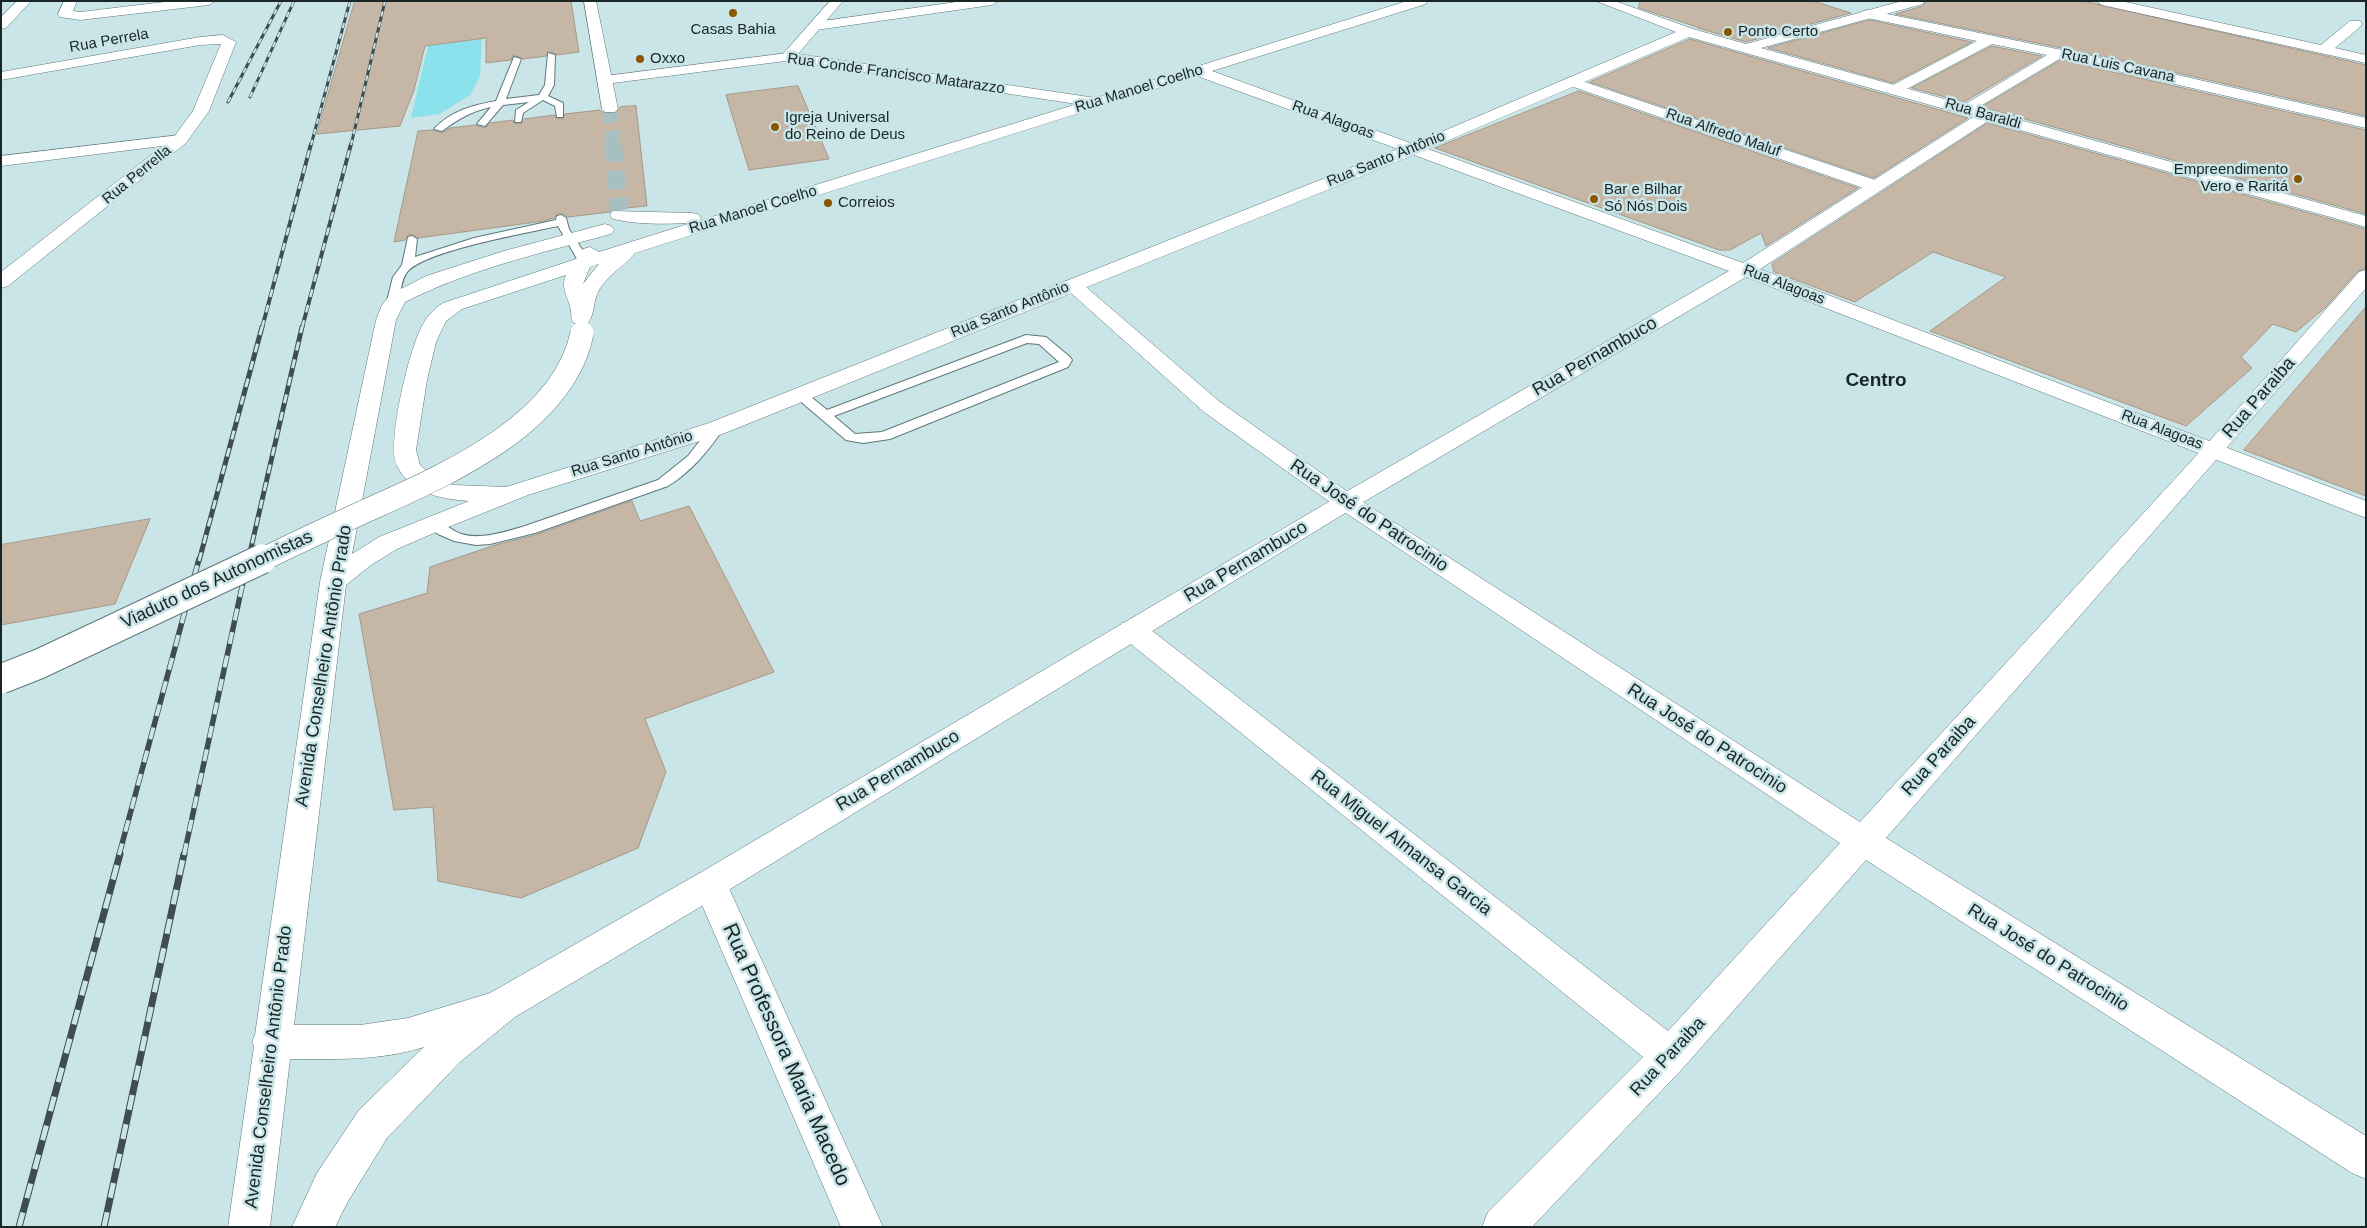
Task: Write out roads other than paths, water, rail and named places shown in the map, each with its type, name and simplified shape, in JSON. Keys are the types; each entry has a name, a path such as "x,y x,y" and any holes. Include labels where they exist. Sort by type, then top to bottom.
{"street":[{"path":"1,25 25,1"},
{"path":"71,1 66,14 80,16 209,1"},
{"path":"590,1 610,109"},
{"path":"788,58 837,1"},
{"path":"816,26 992,1"},
{"name":"Rua Manoel Coelho","path":"519,490 482,494 436,489 419,480 410,471 404,450 423,354 432,325 450,307 474,297 584,262 1421,1"},
{"name":"Rua Baraldi","path":"1602,1 1688,32 2366,222"},
{"path":"1746,48 1918,1"},
{"path":"2102,1 2366,59"},
{"path":"2178,18 2194,7"},
{"name":"Rua Luis Cavana","path":"1868,14 2060,53 2366,123"},
{"path":"2324,50 2355,24"},
{"name":"Rua Santo Antônio","path":"333,582 362,559 388,544 432,524 519,490 717,428 1414,149 1570,80 1688,32"},
{"name":"Rua Perrela","path":"1,76 200,41 223,39"},
{"name":"Rua Perrella","path":"1,282 180,140 201,111 230,45 227,40 223,39"},
{"path":"1896,90 1990,39"},
{"path":"1967,109 2060,53"},
{"name":"Rua Conde Francisco Matarazzo","path":"605,80 788,58 1097,102"},
{"name":"Rua Alagoas","path":"1198,71 1746,270 2366,510"},
{"name":"Rua Alfredo Maluf","path":"1570,80 1875,186"},
{"name":"Rua Pernambuco","path":"313,1227 332,1188 373,1124 446,1050 502,1005 710,884 1346,502 1746,270 1986,115"},
{"path":"1,162 180,140"},
{"path":"578,312 574,279 605,230 619,213 638,219 667,219 753,210"},
{"path":"392,305 405,294 433,280 565,226 605,230"},
{"path":"578,312 587,294 604,271 636,246"},
{"name":"Rua Paraiba","path":"1503,1227 1670,1056 2214,450 2366,276"},
{"name":"Rua José do Patrocinio","path":"1072,285 1212,407 1346,502 1863,841 2366,1160"},
{"path":"508,287 543,288 578,312"},
{"name":"Avenida Conselheiro Antônio Prado","path":"249,1227 271,1042 333,582 386,320 392,305"},
{"name":"Viaduto dos Autonomistas","path":"1,679 92,639 385,501 477,455 516,429 550,395 578,351 578,312"},
{"name":"Rua Miguel Almansa Garcia","path":"1132,630 1670,1056"},
{"name":"Rua Professora Maria Macedo","path":"710,884 862,1227"},
{"name":"Rua Pernambuco","path":"271,1042 360,1042 408,1035 502,1005"}],"lane":[{"path":"500,102 519,116 543,97 550,88 551,55"},
{"path":"482,124 500,102 517,60"},
{"path":"439,129 456,116 473,108 500,102 543,97 560,105 560,114"},
{"path":"408,264 509,230 565,226 584,262"},
{"path":"461,246 464,232"},
{"path":"392,305 400,276 408,264 412,239"},
{"path":"800,395 851,437 863,439 885,436 1064,364 1066,360 1042,340 1026,339 826,415"},
{"path":"432,524 451,535 464,539 479,540 497,538 535,527 663,483 693,462 717,428"}],"tunnel":[{"path":"610,109 613,145"},
{"path":"613,144 619,210"}],"railway":[{"path":"228,102 281,1"},
{"path":"250,97 294,1"},
{"path":"311,145 350,1"},
{"path":"351,145 385,1"},
{"path":"262,328 311,144"},
{"path":"302,328 351,144"},
{"path":"199,561 262,327"},
{"path":"248,561 302,327"},
{"path":"119,855 199,559"},
{"path":"184,855 248,559"},
{"path":"19,1227 120,854"},
{"path":"104,1227 184,854"}],"place":[{"name":"Casas Bahia","path":"733,13"},
{"name":"Ponto Certo","path":"1728,32"},
{"name":"Oxxo","path":"640,59"},
{"name":"Igreja Universal do Reino de Deus","path":"775,127"},
{"name":"Empreendimento Vero e Raritá","path":"2298,179"},
{"name":"Bar e Bilhar Só Nós Dois","path":"1594,199"},
{"name":"Correios","path":"828,203"}],"district":[{"name":"Centro","path":"1876,381"}]}
